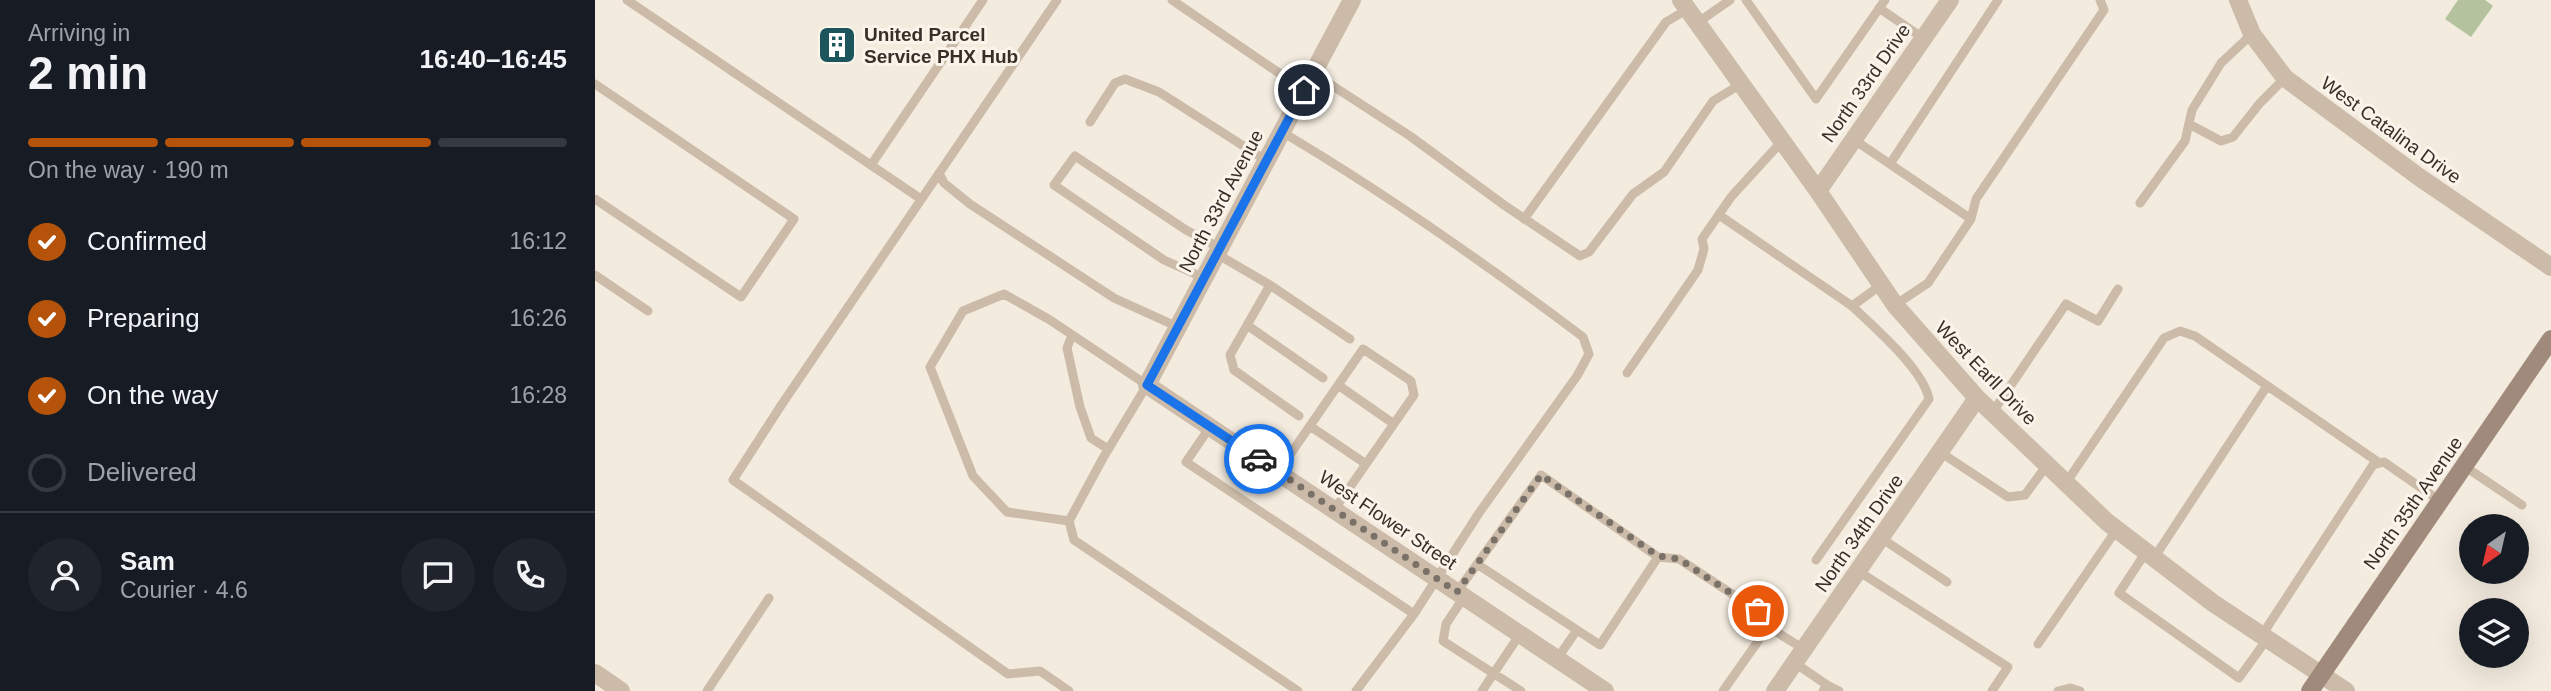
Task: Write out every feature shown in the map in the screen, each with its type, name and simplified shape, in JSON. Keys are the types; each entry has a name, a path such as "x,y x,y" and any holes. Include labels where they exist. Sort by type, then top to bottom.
{"main road":[{"name":"North 35th Avenue","path":"2311,691 2551,339"}],"street":[{"name":"North 33rd Avenue","path":"1147,385 1352,0"},
{"name":"North 33rd Drive","path":"1818,191 1950,0"},
{"name":"West Catalina Drive","path":"2238,0 2252,34 2285,78 2419,177 2551,267"},
{"name":"West Earll Drive","path":"1689,11 1818,191 1895,305 1977,398 2117,529 2213,603 2346,691"},
{"name":"West Flower Street","path":"1147,385 1605,691"},
{"name":"North 34th Drive","path":"1775,691 1977,398"},
{"path":"595,673 621,691"}],"lane":[{"path":"627,0 921,199"},
{"path":"871,165 983,0"},
{"path":"1057,0 733,480 1007,674 1040,671 1069,691"},
{"path":"1172,0 1304,90"},
{"path":"1524,219 1665,22 1689,11 1730,0"},
{"path":"1747,0 1816,99 1882,4 1923,38"},
{"path":"1890,164 1998,0"},
{"path":"1895,305 1928,284 1971,219 1976,199 2104,10 2100,0"},
{"path":"2140,203 2185,141 2192,110 2221,63 2252,34"},
{"path":"1313,73 1411,136 1524,219 1580,256 1589,252 1633,194 1664,172 1713,100 1741,84"},
{"path":"2189,124 2221,141 2233,137 2260,103 2285,78"},
{"path":"1090,122 1115,83 1125,79 1159,92 1267,160"},
{"path":"595,84 795,219 741,297 595,199"},
{"path":"1282,132 1484,263 1583,337 1589,354 1577,376 1479,513 1414,614 1356,691"},
{"path":"1853,139 1971,219"},
{"path":"1627,373 1698,270 1704,249 1702,239 1731,197 1782,141"},
{"path":"1204,278 1164,260 1054,185 1075,156 1350,339"},
{"path":"939,173 944,183 970,204 1114,298 1178,327"},
{"path":"1719,215 1852,306 1892,345 1926,385 1929,398 1816,560"},
{"path":"595,276 648,311"},
{"path":"1270,285 1230,355 1234,370 1299,416"},
{"path":"1852,306 1881,285"},
{"path":"1992,413 2066,304 2098,321 2118,289"},
{"path":"1069,521 1007,512 973,476 930,367 963,311 1004,293 1147,385 1069,521 1073,540 1298,691"},
{"path":"1247,325 1323,378"},
{"path":"2066,483 2164,338 2180,331 2195,336 2378,462"},
{"path":"1072,335 1067,348 1080,407 1091,438 1108,449"},
{"path":"1278,472 1363,349 1411,382 1414,394 1334,510"},
{"path":"1338,385 1394,424"},
{"path":"2267,386 2150,555 2119,593 2239,678 2373,465 2384,462 2440,500"},
{"path":"1310,426 1366,464"},
{"path":"1210,427 1186,462 1414,614"},
{"path":"1940,452 2008,497 2025,495 2047,465"},
{"path":"2464,466 2522,505"},
{"path":"1521,691 1443,641 1446,624 1477,564 1541,475 1658,556 1679,559 1758,611 1768,627 1799,656 1825,688 1839,691"},
{"path":"2038,644 2117,529"},
{"path":"1881,538 1947,582"},
{"path":"1477,564 1600,645 1658,556"},
{"path":"1858,570 2008,667 1991,691"},
{"path":"707,691 768,598"},
{"path":"1723,691 1768,627"},
{"path":"1557,659 1577,630"},
{"path":"1482,691 1520,634"},
{"path":"2058,691 2070,688 2080,691"}],"green space":[{"path":"2458,0 2485,0 2493,6 2471,37 2445,19"}],"way so far":[{"path":"1259,459 1457,592 1541,475 1658,556 1679,559 1758,611"}],"place":[{"name":"United Parcel Service PHX Hub","path":"837,45"}],"route":[{"path":"1259,459 1147,385 1304,90"}]}
